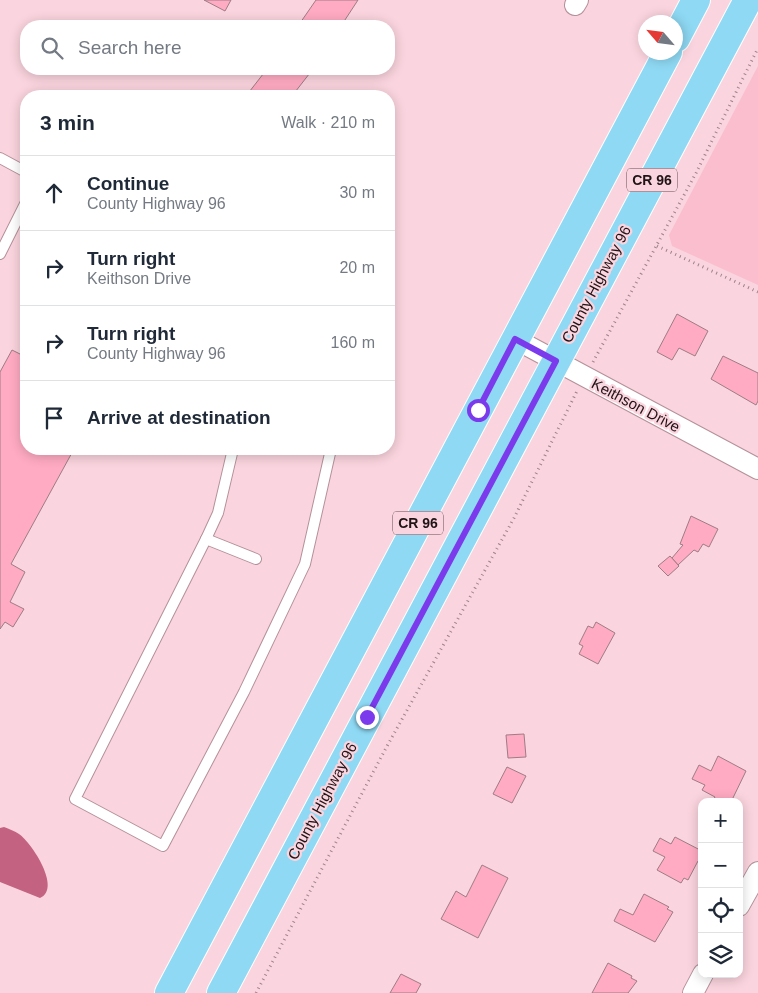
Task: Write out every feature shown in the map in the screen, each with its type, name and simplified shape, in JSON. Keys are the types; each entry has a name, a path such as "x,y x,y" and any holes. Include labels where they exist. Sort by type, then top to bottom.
{"main road":[{"path":"683,25 696,0"},
{"name":"County Highway 96","path":"221,993 748,0"},
{"name":"CR 96","path":"169,993 664,60"}],"street":[{"name":"Keithson Drive","path":"515,339 758,469"},
{"path":"743,899 758,872"},
{"path":"693,993 701,978"}],"lane":[{"path":"0,158 20,169"},
{"path":"0,254 20,214"},
{"path":"232,455 218,513 75,799 163,846 244,692 305,564 330,455"},
{"path":"206,539 256,559"}],"path":[{"path":"591,365 656,246 758,48"},
{"path":"656,246 758,292"},
{"path":"256,993 386,748 514,518 576,394"}],"shaded area":[{"path":"758,66 758,285 672,246 669,235"},
{"path":"4,827 25,839 43,866 48,885 46,893 40,898 0,882 0,828"}],"building":[{"path":"204,0 231,0 225,11"},
{"path":"316,0 358,0 345,20 302,20"},
{"path":"262,75 308,75 297,90 251,90"},
{"path":"677,314 708,331 695,356 679,348 672,360 657,352"},
{"path":"12,350 20,354 20,455 71,455 11,564 25,572 10,602 24,609 13,627 5,622 0,629 0,372"},
{"path":"723,356 758,373 758,401 756,405 711,379"},
{"path":"691,516 718,529 709,547 703,544 698,552 694,550 678,565 672,558 683,545 680,544"},
{"path":"670,556 679,566 668,576 658,566"},
{"path":"596,622 615,633 598,664 579,654 583,646 579,644 588,626 593,628"},
{"path":"524,734 526,757 508,758 506,735"},
{"path":"718,756 746,771 733,798 714,798 702,790 705,785 692,779 699,765 711,771"},
{"path":"507,767 526,776 512,803 493,794"},
{"path":"675,837 698,849 698,861 688,880 684,878 681,883 657,870 665,857 653,851 660,838 671,844"},
{"path":"482,865 508,878 478,938 441,919 456,891 466,897"},
{"path":"644,894 669,907 667,909 673,912 655,942 614,921 620,909 633,915"},
{"path":"608,963 632,976 631,978 637,981 628,993 592,993"},
{"path":"401,974 421,984 416,993 390,993"}],"route":[{"path":"367,717 556,361 515,339 478,410"}]}
